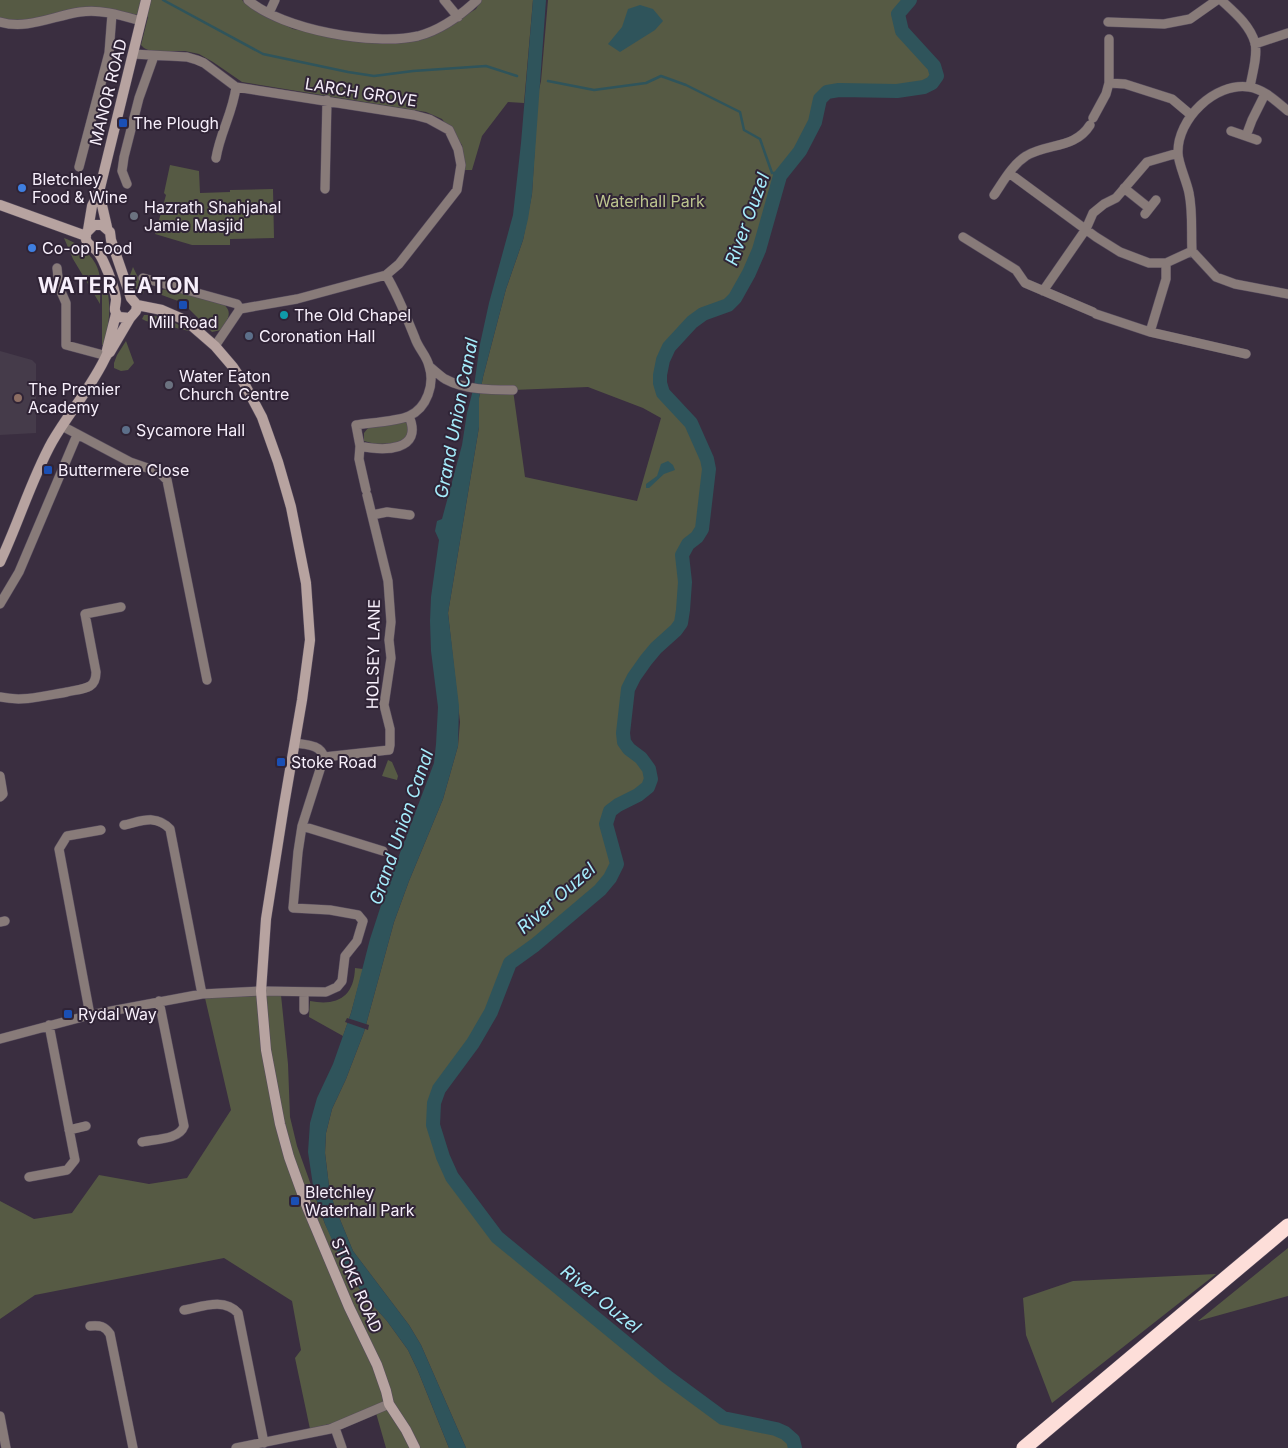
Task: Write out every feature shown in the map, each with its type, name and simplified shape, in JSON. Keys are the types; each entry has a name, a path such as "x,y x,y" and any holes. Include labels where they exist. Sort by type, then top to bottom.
{"highway":[{"path":"1024,1448 1288,1226"}],"street":[{"name":"MANOR ROAD","path":"87,233 92,206 99,192 146,0"},
{"path":"248,0 293,23 337,34 368,38 419,36 442,27 458,17 477,0"},
{"path":"269,12 275,0"},
{"path":"444,0 458,17"},
{"path":"1108,22 1164,24 1190,19 1219,0 1240,17 1255,44 1250,87"},
{"path":"0,22 22,25 38,23 80,12 112,14 141,21"},
{"path":"79,167 109,52 112,14"},
{"path":"1255,44 1288,33"},
{"path":"994,195 1016,164 1026,156 1075,140 1084,134 1106,94 1109,83 1109,39"},
{"name":"LARCH GROVE","path":"133,54 187,57 204,63 236,87 414,115 429,119 449,130 458,149 461,165 457,190 398,264 386,275"},
{"path":"126,184 122,171 124,157 139,98 154,56"},
{"path":"1109,83 1124,84 1172,99 1191,115"},
{"path":"216,158 234,104 236,87"},
{"path":"1288,111 1265,94 1250,87 1227,89 1213,95 1191,115 1182,132 1178,153 1190,195 1192,251 1216,277 1235,284 1288,294"},
{"path":"1246,136 1265,94"},
{"path":"325,188 327,100"},
{"path":"1231,131 1257,140"},
{"path":"1043,291 1086,229 1093,213 1104,204 1116,198 1147,162 1178,153"},
{"path":"1009,174 1120,252 1149,263 1166,263 1192,251"},
{"path":"1124,188 1147,211 1156,200"},
{"name":"MANOR ROAD","path":"99,192 107,228"},
{"path":"0,205 87,233"},
{"path":"0,562 36,473 62,426 94,382 107,355 136,311 107,228 98,224 87,233"},
{"path":"87,233 88,244 96,250 108,274 116,301 114,308 116,314 107,348 107,355"},
{"path":"963,237 1016,270 1025,283 1094,313 1150,332 1246,354"},
{"path":"96,250 106,248 111,240"},
{"path":"1150,332 1166,278 1166,263"},
{"path":"57,268 59,287 66,303 66,345 107,355"},
{"path":"215,346 240,309 297,300 386,275 400,298 416,342 430,367 445,379 470,387 487,390 512,390"},
{"path":"143,278 237,304 240,309"},
{"path":"116,301 122,297 134,301"},
{"name":"STOKE ROAD","path":"134,301 177,316 198,330 215,346 239,376 262,417 278,462 295,522 306,584 310,640 308,664 269,895 261,991 266,1050 280,1124 307,1207 337,1281 377,1365 389,1404 406,1430 414,1448"},
{"path":"116,314 122,318 130,318"},
{"path":"409,416 413,434 410,441 404,446 374,449 360,446 356,426 409,416 419,409 428,397 430,367"},
{"path":"62,426 130,462 159,472 167,480 207,680"},
{"path":"0,604 19,572 77,435"},
{"name":"HOLSEY LANE","path":"324,757 389,750 390,745 390,729 384,705 391,658 388,640 390,614 388,581 359,459 360,446"},
{"path":"372,515 387,512 410,515"},
{"path":"0,697 17,699 35,698 83,689 92,684 96,672 85,614 120,607"},
{"path":"0,1039 90,1015 202,994 261,991 323,993 337,987 344,975 345,956 357,941 363,921 358,915 330,910 293,908 302,826 324,757 321,750 317,747 295,743"},
{"path":"0,776 4,794 0,797"},
{"path":"124,825 154,819 163,822 170,829 202,994"},
{"path":"302,826 384,851"},
{"path":"90,1015 59,849 67,836 101,830"},
{"path":"304,992 304,1010"},
{"path":"142,1142 176,1135 182,1131 184,1126 159,1002"},
{"path":"29,1177 67,1170 75,1160 49,1025"},
{"path":"69,1130 86,1126"},
{"path":"184,1310 219,1304 228,1305 238,1313 264,1442"},
{"path":"90,1326 99,1325 106,1328 110,1334 133,1448"},
{"path":"236,1448 335,1428 389,1404"},
{"path":"0,1416 6,1448"},
{"path":"335,1428 342,1448"}],"shaded area":[{"path":"533,0 546,0 532,194 523,240 506,289 483,377 479,398 479,427 448,613 459,706 458,746 443,799 394,922 364,1032 332,1109 326,1133 325,1153 329,1186 334,1205 353,1251 409,1325 421,1345 466,1448 449,1448 408,1350 387,1321 362,1293 336,1249 314,1192 308,1152 310,1123 317,1098 333,1064 351,1013 370,939 386,890 434,763 438,707 431,651 430,621 431,597 439,540 435,531 437,521 442,519 462,445 489,303 513,215"},
{"path":"640,5 653,9 663,21 655,30 620,52 608,44 622,27 628,9"},
{"name":"The Premier Academy","path":"0,351 32,360 36,364 36,433 0,435"},
{"path":"668,461 675,470 664,474 649,488 646,488 646,484 657,476 661,464"}],"green space":[{"path":"0,0 242,0 251,8 293,29 370,42 444,28 476,9 481,0 533,0 524,103 508,102 482,136 472,170 465,170 462,145 442,119 426,112 242,82 199,54 185,51 150,51 141,45 148,17 118,11 13,21 0,18"},
{"name":"Waterhall Park","path":"548,0 910,0 898,14 902,31 934,66 937,76 932,83 924,87 897,91 840,90 827,92 820,99 815,122 800,151 780,176 759,250 735,298 728,305 703,314 692,322 670,347 660,375 663,393 691,423 707,459 709,469 702,529 684,549 682,556 685,593 681,620 674,631 641,666 635,675 628,695 623,730 624,741 631,751 646,763 651,774 650,781 641,793 620,804 609,814 607,828 616,863 609,878 590,899 534,945 512,960 485,1023 441,1087 434,1106 434,1129 441,1154 461,1188 498,1239 715,1413 724,1418 760,1425 782,1432 790,1439 795,1448 466,1448 421,1345 409,1325 353,1251 334,1205 329,1186 325,1153 326,1133 332,1109 364,1032 394,922 443,799 458,746 460,722 448,613 479,427 479,398 483,377 506,289 523,240 532,194 538,94 541,81","holes":["588,387 643,408 661,418 637,501 525,477 513,390"]},
{"path":"170,165 199,171 200,193 273,189 274,238 230,239 230,245 192,245 155,234 166,195 164,193"},
{"path":"64,238 75,243 94,261 100,277 100,304 73,259"},
{"path":"133,267 144,290 143,294 135,288 130,275"},
{"path":"102,278 104,278 107,287 109,303 109,319 104,345 102,345"},
{"path":"166,289 223,304 229,313 221,330 212,332 187,307 178,301 159,294 162,290"},
{"path":"144,315 168,320 189,331 146,321 142,319"},
{"path":"126,341 134,363 128,370 121,371 114,368 114,363"},
{"path":"407,421 409,434 403,443 375,444 364,441 364,433 368,428"},
{"path":"388,760 392,762 398,776 397,780 382,776"},
{"path":"355,968 363,969 343,1036 309,1017 310,1001 328,1002 342,998 351,987"},
{"path":"281,995 288,1064 290,1117 297,1146 325,1224 349,1272 362,1293 387,1321 408,1350 449,1448 386,1448 374,1406 341,1421 310,1429 295,1358 301,1350 292,1301 224,1258 35,1295 0,1319 0,1201 34,1219 72,1213 99,1175 149,1184 187,1178 231,1110 205,998"},
{"path":"1288,1248 1288,1296 1198,1321"},
{"path":"1216,1274 1052,1403 1026,1335 1023,1298 1073,1281"}],"pier":[{"path":"347,1018 369,1025 368,1030 345,1022"}],"waterway":[{"path":"163,0 263,54 374,76 413,71 486,66 517,76"},
{"name":"River Ouzel","path":"795,1448 793,1440 785,1433 776,1429 723,1418 666,1376 497,1237 452,1177 443,1157 433,1125 434,1103 439,1089 473,1043 491,1012 510,963 535,945 600,890 610,878 617,864 606,824 610,811 638,795 648,787 651,779 649,769 641,758 629,749 624,742 623,733 628,689 646,660 681,623 685,582 682,555 688,544 697,537 702,529 709,469 707,459 691,423 663,393 660,383 663,360 669,347 692,322 703,314 728,305 735,298 759,250 780,176 800,151 815,122 820,99 827,92 839,90 897,91 924,87 932,83 937,76 934,66 902,31 898,14 910,0"},
{"path":"548,81 594,90 646,83 661,76 686,85 740,112 744,130 760,139 772,173 784,173"}],"place":[{"name":"The Plough","path":"123,123"},
{"name":"Bletchley Food & Wine","path":"22,188"},
{"name":"Hazrath Shahjahal Jamie Masjid","path":"134,216"},
{"name":"Co-op Food","path":"32,248"},
{"name":"Mill Road","path":"183,305"},
{"name":"The Old Chapel","path":"284,315"},
{"name":"Coronation Hall","path":"249,336"},
{"name":"Water Eaton Church Centre","path":"169,385"},
{"name":"The Premier Academy","path":"18,398"},
{"name":"Sycamore Hall","path":"126,430"},
{"name":"Buttermere Close","path":"48,470"},
{"name":"Stoke Road","path":"281,762"},
{"name":"Rydal Way","path":"68,1014"},
{"name":"Bletchley Waterhall Park","path":"295,1201"}],"district":[{"name":"WATER EATON","path":"119,285"}],"water label":[{"name":"Grand Union Canal","path":"456,418"},
{"name":"Grand Union Canal","path":"401,827"}]}
